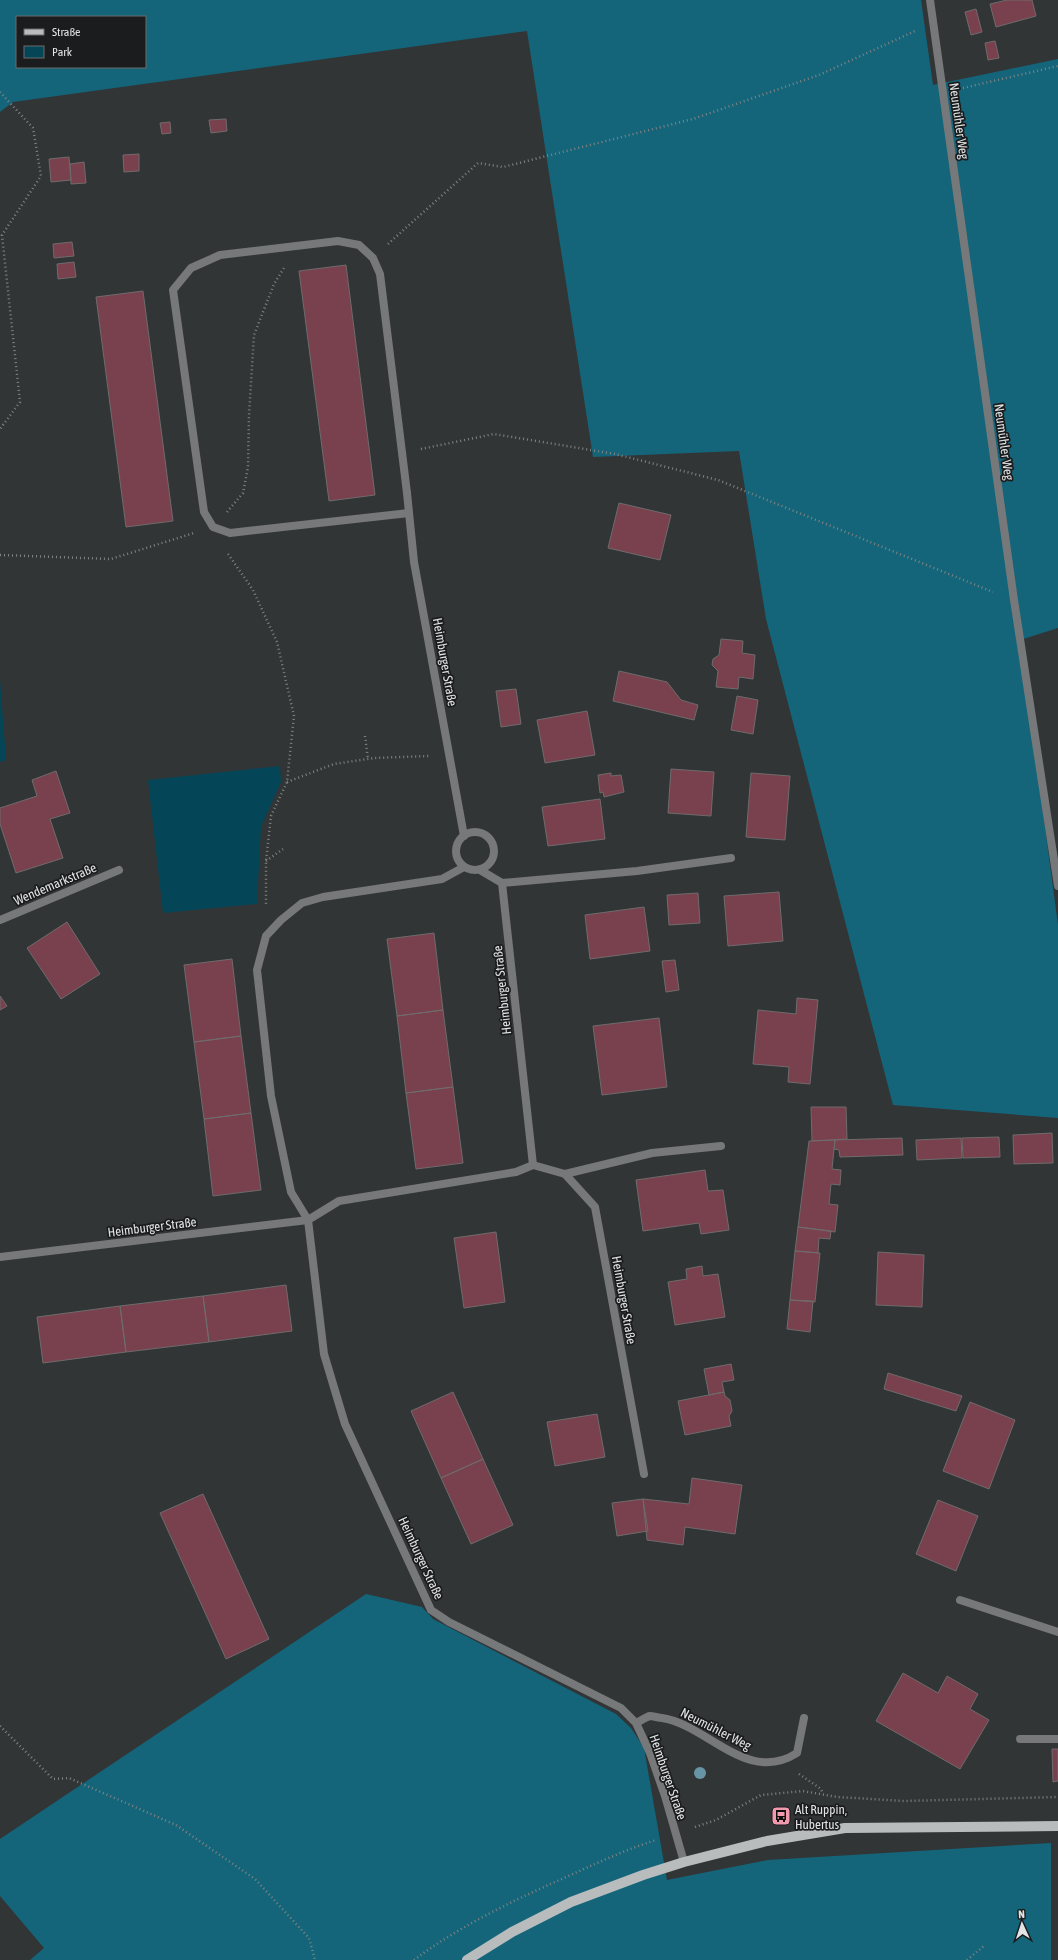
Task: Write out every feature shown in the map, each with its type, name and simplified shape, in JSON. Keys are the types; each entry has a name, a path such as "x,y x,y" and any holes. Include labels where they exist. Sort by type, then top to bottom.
{"main road":[{"path":"467,1960 512,1932 571,1902 643,1875 684,1862 767,1841 844,1828 1058,1826"}],"street":[{"name":"Neumühler Weg","path":"930,0 1014,600 1058,886"},
{"path":"373,258 359,245 338,241 220,255 191,268 173,290 204,512 213,527 230,533 409,513"},
{"name":"Heimburger Straße","path":"373,258 380,274 407,492 414,562 464,836"},
{"path":"480,870 490,863 494,855 494,849 491,840 486,835 477,832 470,832 458,841 456,849 459,863 471,870 480,870 502,883 637,871 731,858"},
{"path":"308,1220 290,1192 271,1096 258,970 266,936 281,920 302,903 323,897 442,879 464,867"},
{"name":"Wendemarkstraße","path":"0,920 119,870"},
{"name":"Heimburger Straße","path":"0,1257 308,1220 339,1201 516,1172 533,1165 502,883"},
{"path":"533,1165 565,1174 652,1153 721,1146"},
{"name":"Heimburger Straße","path":"565,1174 595,1207 644,1474"},
{"name":"Heimburger Straße","path":"308,1220 324,1354 345,1424 431,1610 449,1622 621,1708 636,1723 650,1753 684,1862"},
{"path":"960,1600 1058,1632"},
{"name":"Neumühler Weg","path":"636,1723 650,1716 674,1720 740,1757 765,1763 786,1760"},
{"path":"786,1760 797,1753 804,1718"},
{"path":"1020,1739 1058,1739"}],"path":[{"path":"373,258 478,163 503,167 693,119 819,75 933,23"},
{"path":"943,93 1058,66"},
{"path":"0,92 33,128 41,176 2,235 20,402 0,429"},
{"path":"0,555 111,559 213,527 243,493 248,467 249,415 254,335 274,284 297,246"},
{"path":"401,453 494,434 615,454 718,480 1014,600"},
{"path":"213,527 226,551 253,590 277,642 294,716 287,782 271,816 266,861 266,936"},
{"path":"364,736 368,759"},
{"path":"287,782 334,764 368,759 449,755"},
{"path":"266,861 283,849"},
{"path":"0,1726 53,1779 69,1778 176,1825 255,1879 309,1938 315,1960"},
{"path":"786,1760 789,1767 820,1789 823,1794"},
{"path":"716,1820 760,1794 803,1791 904,1801 1058,1797"},
{"path":"967,1960 985,1945"}],"green space":[{"path":"0,679 6,760 0,762"},
{"path":"280,766 281,782 261,827 257,904 163,913 148,780"}],"shaded area":[{"path":"0,0 921,0 933,85 1058,59 1058,628 1020,640 1058,925 1058,1118 893,1105 766,619 739,451 593,457 527,31 13,102 0,112"},
{"path":"366,1594 422,1607 433,1619 616,1714 631,1728 644,1748 667,1880 768,1860 1051,1843 1051,1960 30,1960 44,1948 0,1896 0,1839"}],"building":[{"path":"1007,0 1032,0 1036,16 996,27 990,4"},
{"path":"976,9 982,32 971,35 965,12"},
{"path":"995,41 999,58 988,60 985,43"},
{"path":"226,119 227,131 211,133 209,120"},
{"path":"170,122 171,133 162,134 160,123"},
{"path":"139,154 139,171 124,172 123,155"},
{"path":"69,157 71,180 51,182 49,159"},
{"path":"84,162 86,183 71,184 70,164"},
{"path":"72,242 74,256 54,258 53,244"},
{"path":"74,262 76,277 58,279 57,264"},
{"path":"346,265 375,495 329,501 299,271"},
{"path":"143,291 173,521 126,527 96,297"},
{"path":"619,503 671,515 660,560 608,548"},
{"path":"721,639 743,641 742,653 755,655 753,679 739,677 738,689 716,687 718,671 712,665 713,659 719,655"},
{"path":"619,671 667,682 681,700 698,705 694,720 613,701"},
{"path":"516,689 521,724 501,727 496,691"},
{"path":"737,696 758,700 753,734 731,730"},
{"path":"587,711 595,755 545,763 537,720"},
{"path":"671,769 714,772 711,816 668,813"},
{"path":"56,771 70,813 50,819 63,858 16,873 0,824 0,808 37,796 32,780"},
{"path":"611,773 611,776 621,775 624,792 604,797 603,792 600,793 598,775"},
{"path":"751,773 790,776 785,840 746,837"},
{"path":"600,799 605,839 548,846 542,807"},
{"path":"779,892 783,941 728,946 724,896"},
{"path":"698,893 700,923 669,925 667,895"},
{"path":"644,907 650,951 590,959 585,915"},
{"path":"67,922 100,974 61,999 27,948"},
{"path":"434,933 443,1010 397,1016 387,939"},
{"path":"232,959 241,1036 194,1042 184,965"},
{"path":"675,960 679,990 666,992 662,961"},
{"path":"0,996 7,1006 0,1010"},
{"path":"797,998 818,1000 810,1084 788,1082 789,1067 753,1064 758,1010 796,1014"},
{"path":"443,1010 453,1087 406,1093 397,1016"},
{"path":"659,1018 667,1087 602,1095 593,1026"},
{"path":"241,1036 251,1113 204,1119 194,1042"},
{"path":"453,1087 463,1163 416,1169 406,1093"},
{"path":"811,1107 846,1107 847,1139 812,1141"},
{"path":"251,1113 261,1190 213,1196 204,1119"},
{"path":"1052,1133 1053,1163 1014,1164 1013,1135"},
{"path":"999,1137 1000,1157 963,1158 962,1138"},
{"path":"902,1138 903,1155 840,1157 839,1150 834,1149 835,1140"},
{"path":"961,1138 962,1158 917,1160 916,1140"},
{"path":"835,1140 832,1169 841,1170 840,1185 831,1184 829,1204 838,1205 835,1232 798,1227 809,1141"},
{"path":"705,1170 708,1191 723,1190 729,1230 701,1234 699,1223 643,1231 636,1180"},
{"path":"798,1227 831,1231 830,1239 819,1238 818,1253 795,1251"},
{"path":"496,1232 505,1302 464,1308 454,1238"},
{"path":"795,1251 820,1253 815,1302 790,1300"},
{"path":"878,1252 924,1255 922,1307 876,1305"},
{"path":"702,1266 703,1276 718,1274 725,1317 675,1325 668,1282 687,1279 686,1269"},
{"path":"286,1285 292,1331 209,1342 203,1296"},
{"path":"203,1296 209,1342 126,1352 120,1306"},
{"path":"790,1300 813,1301 810,1332 787,1329"},
{"path":"120,1306 126,1352 43,1363 37,1317"},
{"path":"731,1364 734,1380 722,1382 724,1392 709,1395 704,1369"},
{"path":"888,1373 962,1396 956,1411 884,1389"},
{"path":"453,1392 483,1459 441,1478 411,1411"},
{"path":"724,1392 725,1396 730,1400 732,1411 729,1416 731,1426 685,1435 678,1401"},
{"path":"970,1402 1015,1420 989,1489 943,1471"},
{"path":"597,1414 605,1457 555,1466 547,1422"},
{"path":"483,1459 513,1525 471,1544 441,1478"},
{"path":"692,1478 742,1485 735,1534 685,1527 683,1545 647,1540 643,1499 689,1504"},
{"path":"203,1494 269,1639 226,1659 160,1513"},
{"path":"643,1499 648,1531 617,1536 612,1503"},
{"path":"938,1500 978,1516 956,1571 916,1554"},
{"path":"903,1673 938,1693 947,1676 978,1694 970,1709 989,1720 960,1769 876,1721"},
{"path":"1052,1749 1058,1749 1058,1781 1053,1782"}],"place":[{"name":"Alt Ruppin, Hubertus","path":"781,1816"}]}
